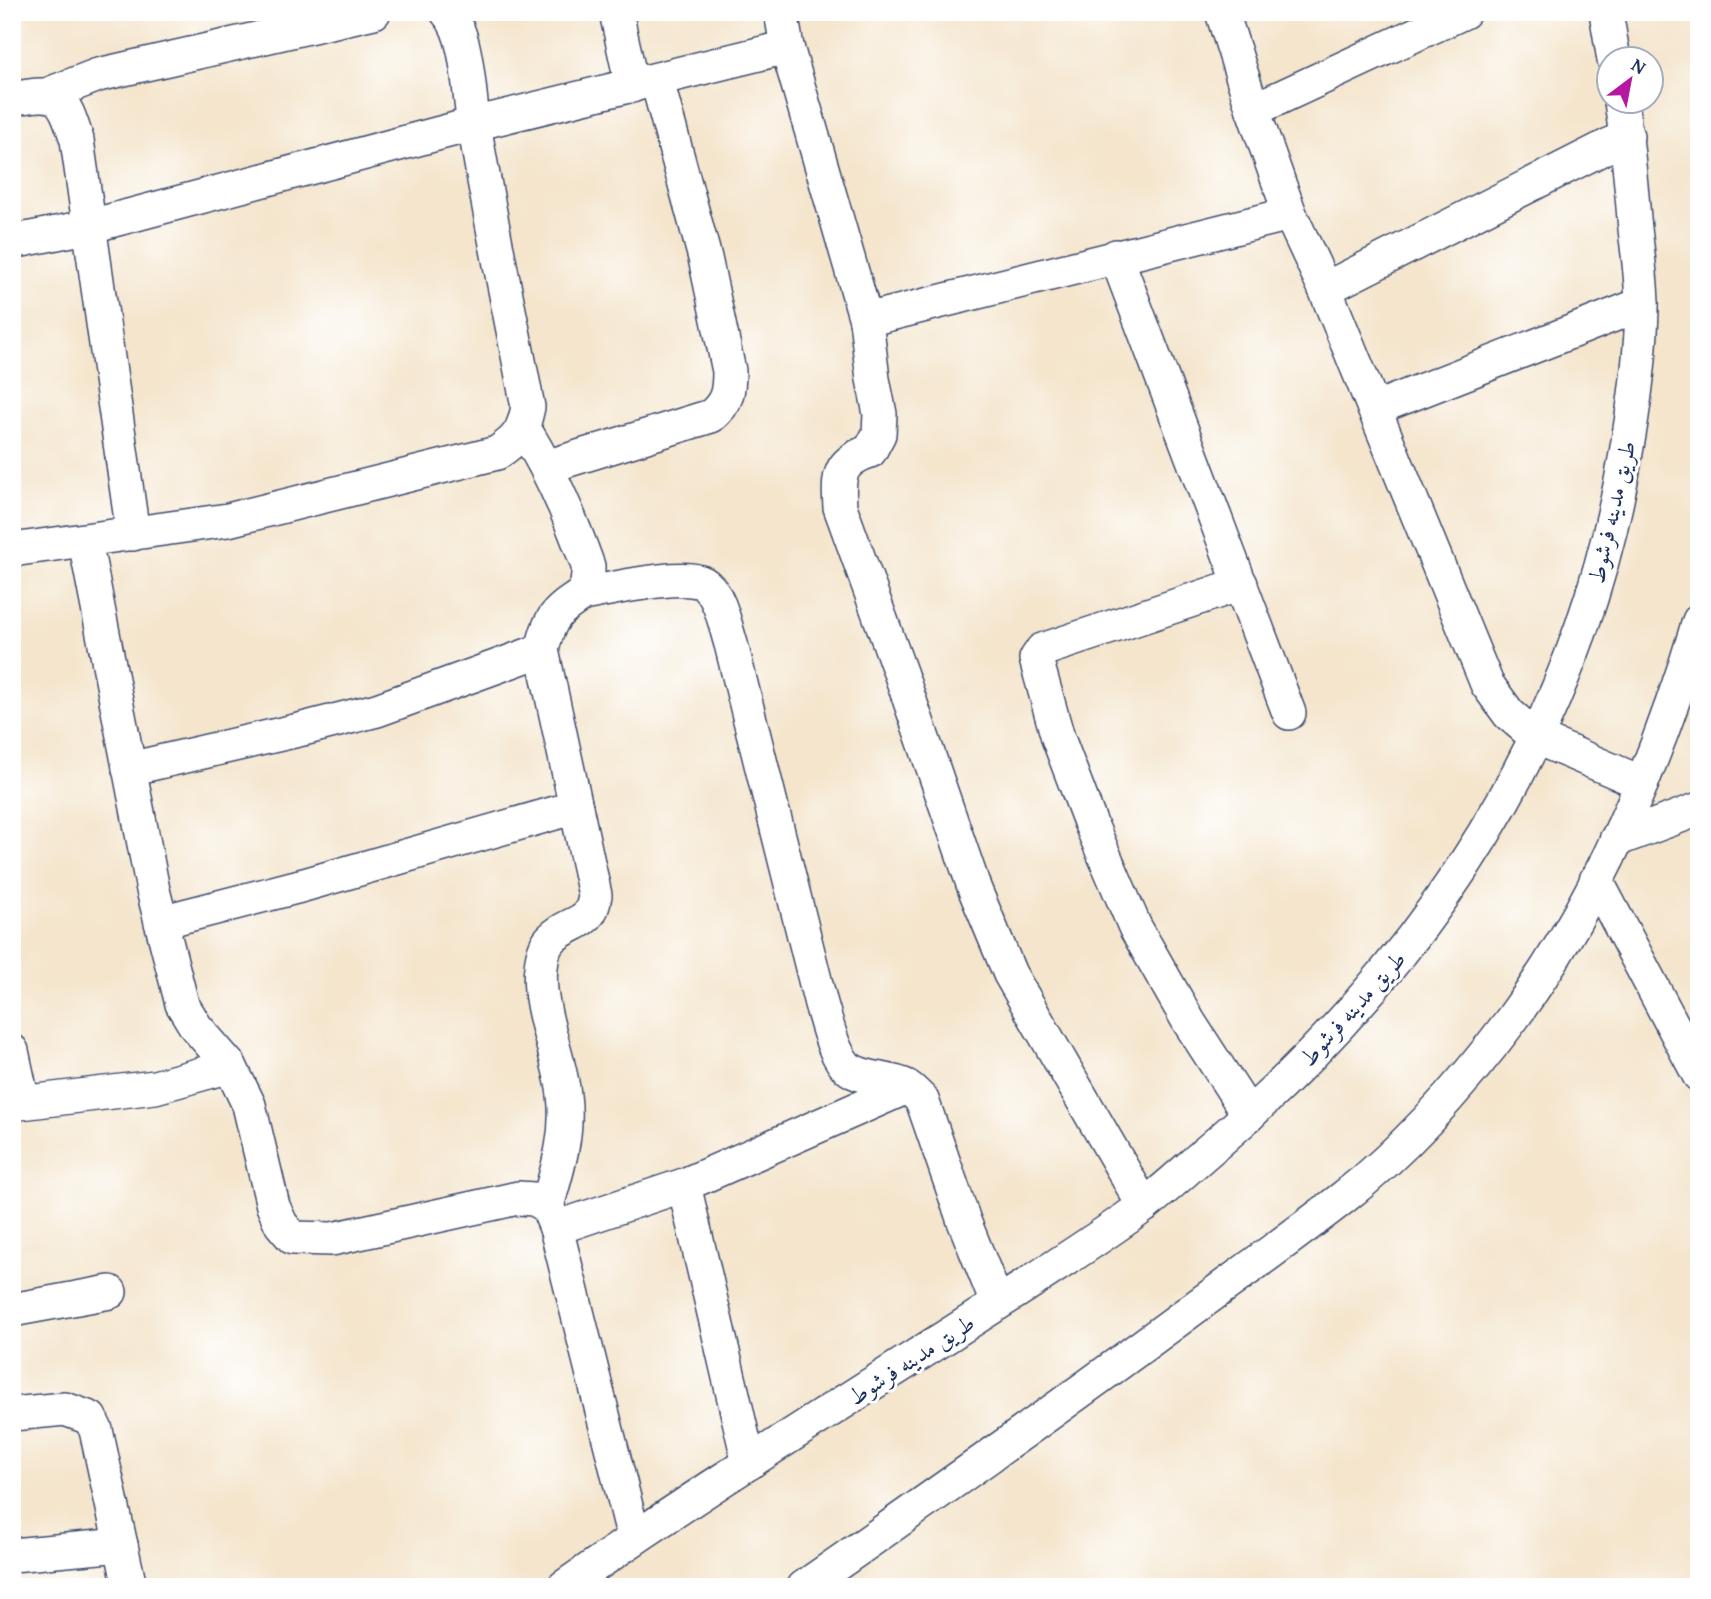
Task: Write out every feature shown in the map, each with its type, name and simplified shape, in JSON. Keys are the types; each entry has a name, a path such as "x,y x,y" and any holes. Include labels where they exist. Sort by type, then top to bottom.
{"street":[{"path":"12,99 49,94 98,75 374,12"},
{"path":"12,550 228,520 497,453 512,443 524,429 528,407 474,124 463,52 456,22 447,12"},
{"path":"546,467 711,416 723,407 729,390 729,371 705,258 645,84 616,12"},
{"path":"780,12 787,47 866,320 880,414 879,434 870,452 854,457 843,467 838,482 840,507 975,890 1010,974 1144,1206"},
{"path":"1222,12 1290,214 1325,289 1487,684 1508,714 1537,738 1642,783"},
{"path":"1253,110 1464,12"},
{"path":"1606,12 1612,46"},
{"path":"12,242 91,226 474,124 787,47"},
{"path":"49,94 58,98 67,109 77,140 133,534"},
{"name":"طريق مدينه فرشوط","path":"564,1587 634,1538 1144,1206 1249,1115 1318,1049 1382,978 1440,902 1493,822 1537,738 1577,643 1601,570 1622,482 1636,393 1642,304 1623,116"},
{"path":"1325,289 1627,136"},
{"path":"866,320 1290,214"},
{"path":"1116,256 1289,713"},
{"path":"1374,409 1642,304"},
{"path":"524,429 546,467 588,566 588,580 583,594"},
{"path":"85,541 161,922 182,1004 196,1027 230,1066 249,1105 273,1206 281,1224 293,1238 332,1239 518,1198 534,1199 552,1217"},
{"path":"634,1538 552,1217 566,1129 564,1093 545,1015 540,973 543,953 551,938 589,916 595,895 542,650 548,628 557,614 583,594 682,578 699,580 707,585 715,596 731,644 821,1004 834,1042 846,1066 858,1073 885,1078 907,1087 922,1100 964,1221 997,1303"},
{"path":"1241,584 1042,650 1036,659 1063,750 1090,822 1135,927 1189,1022 1249,1115"},
{"path":"804,1587 1036,1425 1347,1195 1407,1140 1462,1081 1504,1029 1557,951 1597,880 1642,783 1672,705 1698,623"},
{"path":"129,769 377,710 542,650"},
{"path":"161,922 304,885 576,807"},
{"path":"1616,840 1699,809"},
{"path":"1597,880 1699,1075"},
{"path":"12,1051 18,1103 155,1087 230,1066"},
{"path":"552,1217 684,1185 907,1087"},
{"path":"684,1185 749,1463"},
{"path":"12,1310 110,1292"},
{"path":"12,1414 65,1409 90,1418 96,1430 130,1587"},
{"path":"12,1555 121,1545"}]}
